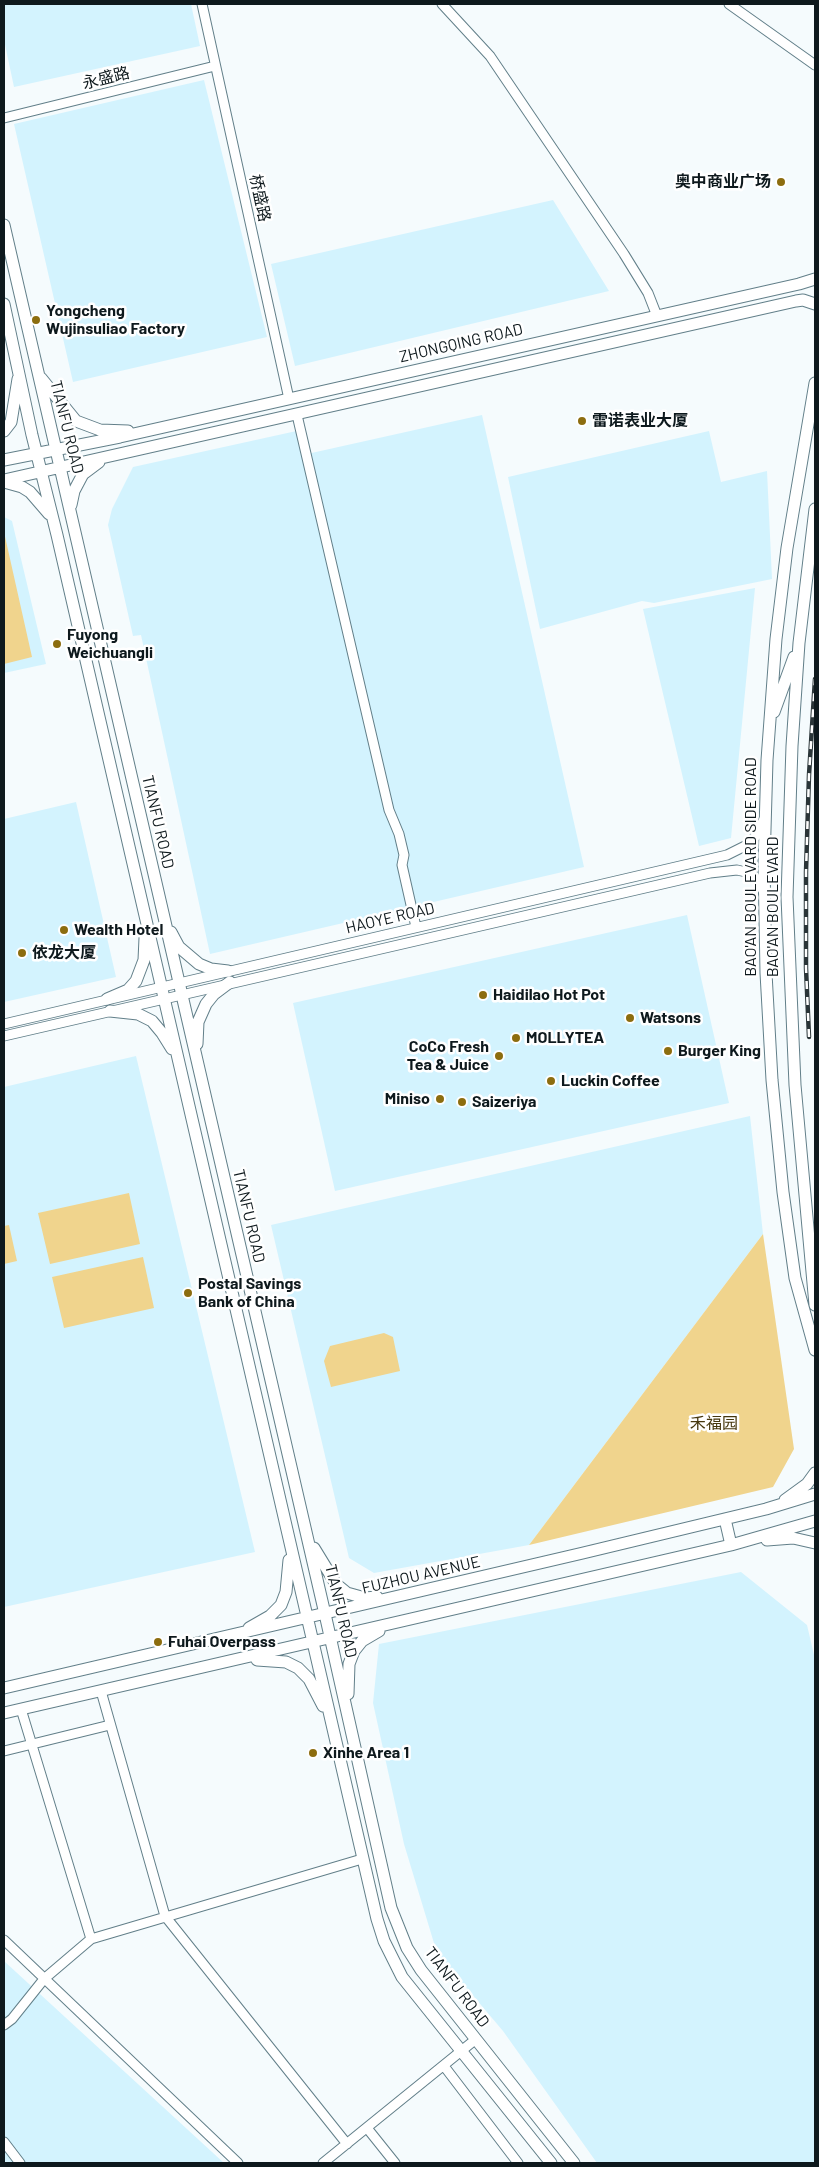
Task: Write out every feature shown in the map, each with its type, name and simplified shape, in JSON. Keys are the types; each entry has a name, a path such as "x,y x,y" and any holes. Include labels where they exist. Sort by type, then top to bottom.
{"main road":[{"name":"TIANFU ROAD","path":"4,225 331,1638 386,1890 398,1927 422,1970 574,2163"},
{"name":"ZHONGQING ROAD","path":"4,460 289,399 815,279"},
{"path":"727,300 731,316"},
{"name":"ZHONGQING ROAD","path":"117,456 796,301 803,300 815,304"},
{"name":"TIANFU ROAD","path":"4,304 36,452 376,1919 392,1958 402,1976 551,2163"},
{"path":"4,431 11,422 20,372"},
{"path":"38,376 76,421 100,430 144,431"},
{"name":"BAO'AN BOULEVARD SIDE ROAD","path":"815,383 787,548 776,639 769,727 764,892 766,972 772,1070 783,1192 795,1278 815,1350"},
{"path":"4,481 117,456"},
{"path":"71,516 74,491 83,474 91,466 117,456"},
{"path":"4,481 30,492 42,504 53,522"},
{"name":"BAO'AN BOULEVARD","path":"815,509 798,643 787,897 795,1085 815,1305"},
{"path":"769,727 798,643"},
{"path":"161,906 172,936 188,956 199,964 229,977 210,999 198,1022 198,1066"},
{"path":"107,999 128,990 136,981 140,972 146,950 144,912"},
{"path":"110,1011 138,1014 152,1021 162,1033 180,1067"},
{"path":"766,1509 798,1492 815,1473"},
{"name":"FUZHOU AVENUE","path":"4,1688 766,1509 815,1494"},
{"path":"724,1519 731,1545"},
{"path":"4,1713 731,1545 815,1521"},
{"path":"307,1534 325,1570 336,1584 347,1593 365,1598 396,1597"},
{"path":"743,1542 793,1538 815,1543"},
{"path":"227,1637 262,1621 281,1605 286,1592 290,1546"},
{"path":"349,1721 347,1686 354,1651 362,1642 375,1633 404,1621"},
{"path":"230,1661 270,1659 286,1662 298,1668 309,1680 331,1724"}],"street":[{"name":"桥盛路","path":"202,4 289,399"},
{"path":"442,4 490,56 624,254 648,293 656,316"},
{"path":"729,4 815,65"},
{"name":"永盛路","path":"4,118 215,66"},
{"path":"297,415 389,810 399,834 404,855 402,864 416,928"},
{"name":"HAOYE ROAD","path":"4,1036 164,999 180,989 416,928 727,855 747,845 756,836 765,816"},
{"name":"HAOYE ROAD","path":"229,977 725,870 746,872 755,877 764,892"},
{"name":"HAOYE ROAD","path":"4,1024 161,987 180,989"},
{"path":"101,1691 166,1916 347,2144"},
{"path":"21,1709 92,1939"},
{"path":"4,1751 110,1725"},
{"path":"4,2025 12,2019 44,1979 92,1939 362,1858"},
{"path":"4,1940 238,2163"},
{"path":"323,2163 476,2039"},
{"path":"444,2066 518,2163"},
{"path":"367,2128 395,2163"},
{"path":"4,2142 20,2163"}],"shaded area":[{"path":"4,4 191,4 200,46 14,87 4,40"},
{"path":"204,80 267,337 73,382 14,124"},
{"path":"553,200 609,291 295,366 271,264"},
{"path":"482,415 584,867 210,954 141,635 133,636 108,525 112,509 133,467 301,430 307,454"},
{"path":"709,431 721,482 767,471 772,579 654,603 642,601 540,629 508,477"},
{"path":"4,517 12,521 46,664 4,673"},
{"path":"755,588 731,838 699,846 643,609"},
{"path":"76,802 116,977 4,1002 4,819"},
{"path":"687,915 729,1103 335,1191 293,1003"},
{"path":"136,1056 255,1552 4,1607 4,1087"},
{"path":"750,1116 763,1234 529,1545 374,1573 349,1558 271,1225"},
{"path":"741,1572 807,1625 815,1659 815,2163 597,2163 503,2031 437,1953 404,1844 373,1703 379,1644"},
{"path":"4,1961 224,2163 4,2163"}],"green space":[{"path":"4,532 32,657 4,664"},
{"path":"129,1193 140,1244 50,1264 38,1213"},
{"path":"9,1225 17,1261 4,1264 4,1226"},
{"name":"禾福园","path":"763,1234 794,1449 773,1487 529,1545"},
{"path":"143,1257 154,1308 64,1328 52,1277"},
{"path":"384,1333 393,1337 400,1371 331,1387 324,1361 330,1346"}],"railway":[{"path":"809,1037 806,968 806,872 809,775 815,679"}],"place":[{"name":"奥中商业广场","path":"781,182"},
{"name":"Yongcheng Wujinsuliao Factory","path":"36,320"},
{"name":"雷诺表业大厦","path":"582,421"},
{"name":"Fuyong Weichuangli","path":"57,644"},
{"name":"Wealth Hotel","path":"64,930"},
{"name":"依龙大厦","path":"22,953"},
{"name":"Haidilao Hot Pot","path":"483,995"},
{"name":"Watsons","path":"630,1018"},
{"name":"MOLLYTEA","path":"516,1038"},
{"name":"Burger King","path":"668,1051"},
{"name":"CoCo Fresh Tea & Juice","path":"499,1056"},
{"name":"Luckin Coffee","path":"551,1081"},
{"name":"Miniso","path":"440,1099"},
{"name":"Saizeriya","path":"462,1102"},
{"name":"Postal Savings Bank of China","path":"188,1293"},
{"name":"Fuhai Overpass","path":"158,1642"},
{"name":"Xinhe Area 1","path":"313,1753"}]}
